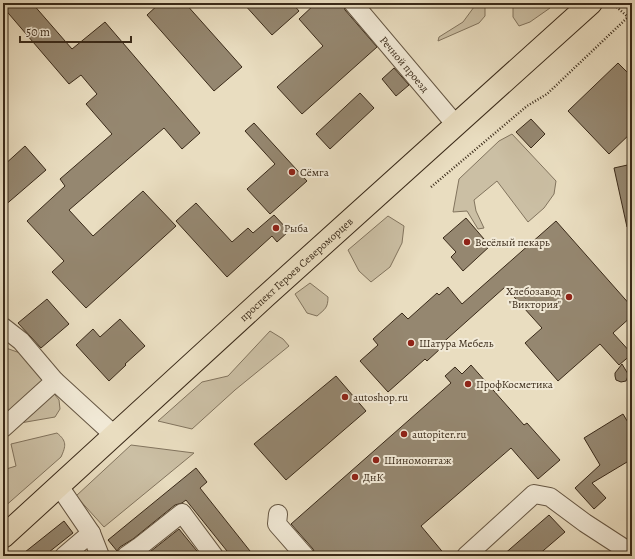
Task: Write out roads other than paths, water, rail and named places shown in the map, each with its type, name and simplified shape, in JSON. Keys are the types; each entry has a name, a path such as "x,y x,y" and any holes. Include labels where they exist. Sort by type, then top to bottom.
{"main road":[{"name":"проспект Героев Североморцев","path":"3,537 591,3"}],"street":[{"name":"Речной проезд","path":"353,3 456,125"},
{"path":"3,327 21,341 55,381 114,435"},
{"path":"3,428 55,381"},
{"path":"59,486 91,533 100,556"},
{"path":"466,556 534,494 550,497 624,549 630,556"},
{"path":"137,553 182,513 214,556"},
{"path":"278,514 277,524 305,556"},
{"path":"64,556 91,533"}],"place":[{"name":"Сёмга","path":"292,172"},
{"name":"Рыба","path":"276,228"},
{"name":"Весёлый пекарь","path":"467,242"},
{"name":"Хлебозавод \"Виктория\"","path":"569,297"},
{"name":"Шатура Мебель","path":"411,343"},
{"name":"ПрофКосметика","path":"468,384"},
{"name":"autoshop.ru","path":"345,397"},
{"name":"autopiter.ru","path":"404,434"},
{"name":"Шиномонтаж","path":"376,460"},
{"name":"ДнК","path":"355,477"}]}
